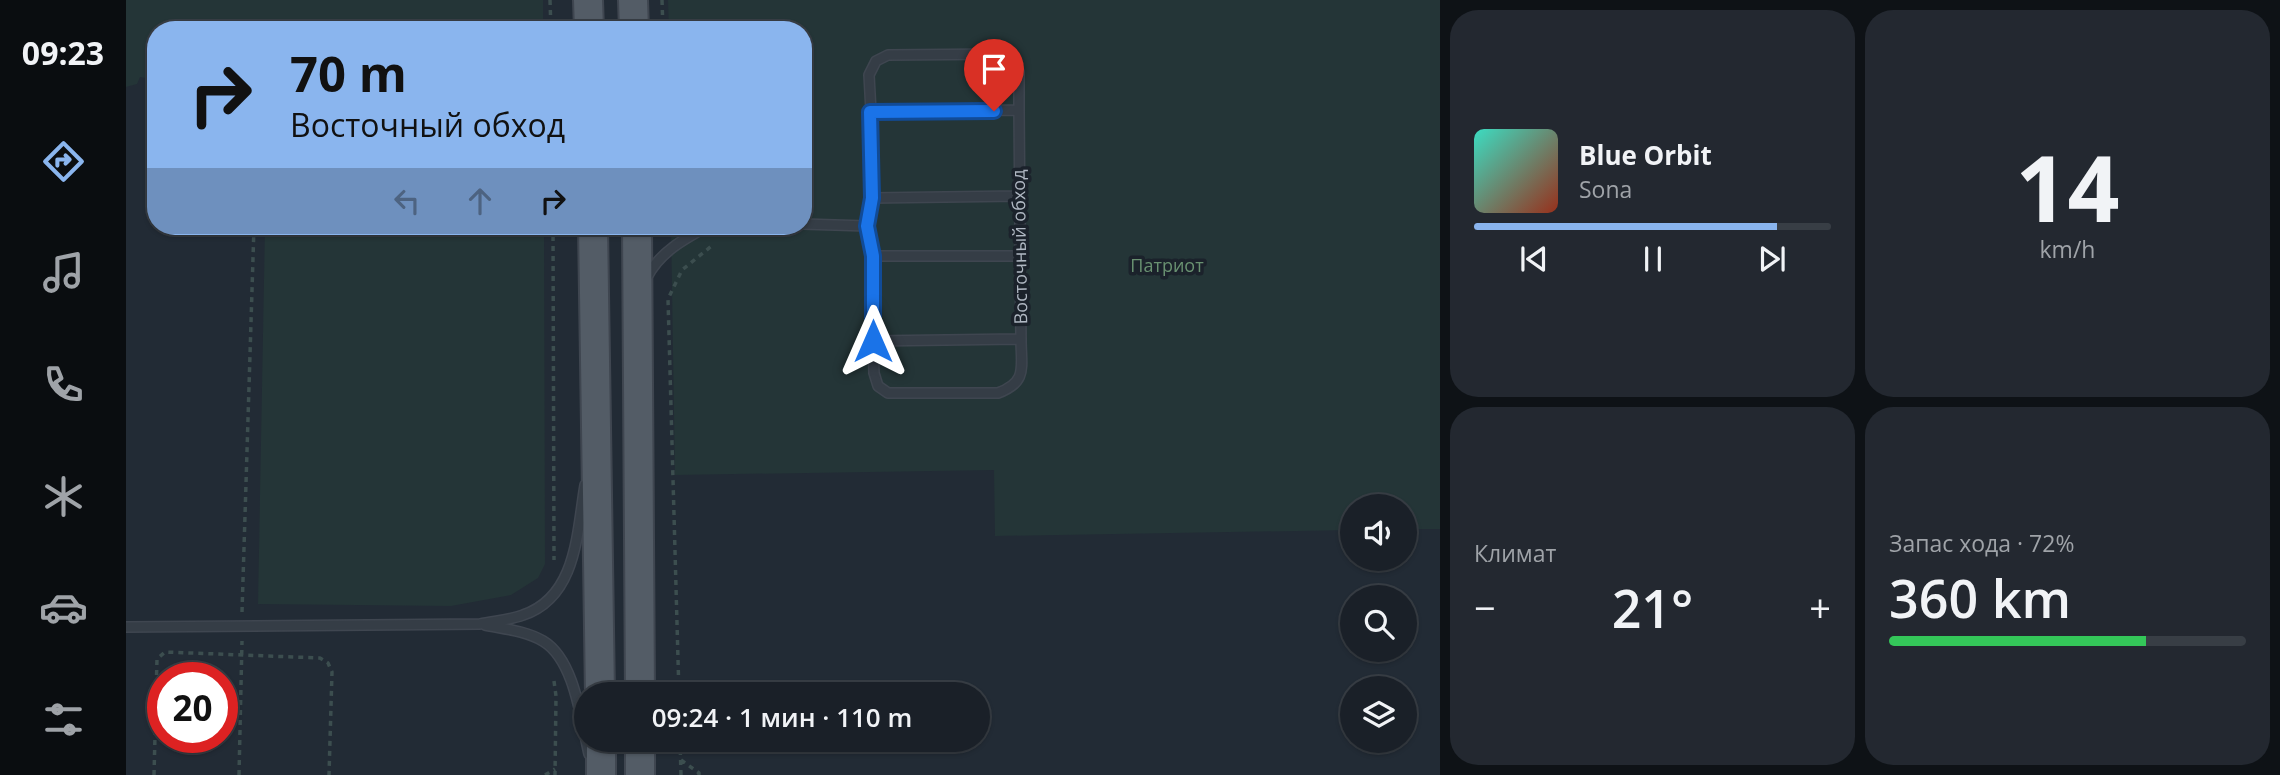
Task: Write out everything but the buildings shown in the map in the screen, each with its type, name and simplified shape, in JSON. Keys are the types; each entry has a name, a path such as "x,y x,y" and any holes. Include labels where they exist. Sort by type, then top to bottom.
{"main road":[{"path":"589,0 589,21"},
{"path":"633,0 634,21"},
{"path":"593,235 600,682"},
{"path":"637,235 640,682"},
{"path":"601,752 601,775"},
{"path":"640,752 640,775"}],"lane":[{"name":"Восточный обход","path":"870,112 869,75 876,61 888,55 1005,54 1015,61 1019,110 1021,339 873,341"},
{"path":"1019,110 870,112 872,198 867,226 873,256 874,373 878,386 888,393 998,393 1012,388 1021,376 1021,339"},
{"path":"872,198 1020,196"},
{"path":"812,224 867,226"},
{"path":"638,294 654,263 668,250 693,235"},
{"path":"873,256 1020,256"},
{"path":"126,627 480,624 524,615 544,605 560,589 572,563 597,414"},
{"path":"480,624 524,633 544,642 558,655 568,672 594,775"}],"path":[{"path":"550,0 551,21"},
{"path":"662,0 663,21"},
{"path":"239,775 254,235"},
{"path":"550,570 554,559 553,235"},
{"path":"679,682 668,299 682,270 714,244"},
{"path":"154,775 157,659 166,652 320,658 328,663 332,671 329,775"},
{"path":"553,673 556,696 555,775"},
{"path":"681,752 681,775"},
{"path":"681,760 699,772 699,775"},
{"path":"545,775 555,769"}],"green space":[{"path":"126,0 543,0 543,21 147,21 147,78 140,77 137,84 126,87"},
{"name":"Патриот","path":"668,0 1440,0 1440,529 1417,529 1417,494 1340,494 1340,530 995,536 994,470 675,475 671,235 812,235 812,21 669,21"},
{"path":"265,235 544,235 545,564 538,578 511,595 451,606 258,604"}],"route":[{"path":"873,341 873,256 867,226 872,198 870,112 994,111"}]}
